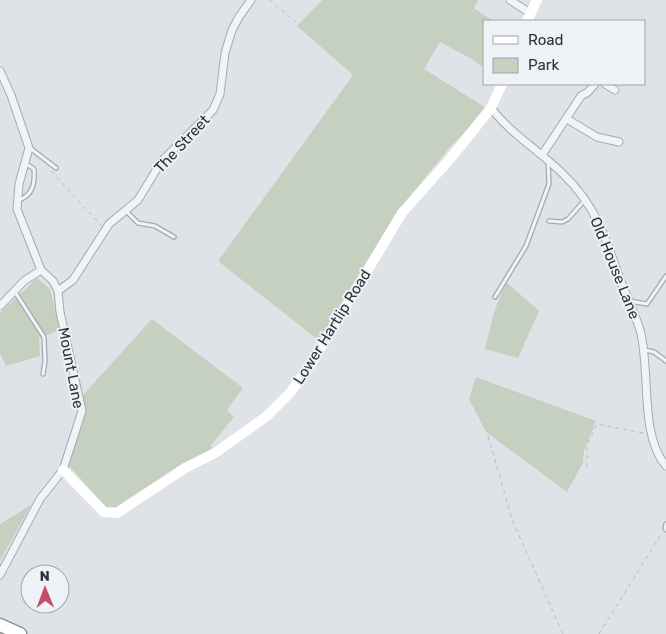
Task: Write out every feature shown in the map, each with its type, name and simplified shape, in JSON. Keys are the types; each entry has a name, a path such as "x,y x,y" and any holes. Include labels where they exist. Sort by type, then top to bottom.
{"highway":[{"path":"0,626 20,634"}],"street":[{"name":"The Street","path":"58,291 73,280 105,229 115,218 138,200 160,162 213,110 220,94 226,53 232,30 251,0"},
{"path":"510,0 529,17 537,0"},
{"path":"0,71 11,95 29,148 19,184 17,209 41,270 53,282 58,291"},
{"name":"Lower Hartlip Road","path":"63,470 104,512 117,513 185,468 215,453 267,416 290,393 311,364 402,213 450,159 490,108 502,85"},
{"path":"545,158 581,96 594,85"},
{"path":"607,85 615,90"},
{"name":"Old House Lane","path":"490,108 514,132 562,172 584,200 600,225 640,331 644,350 648,414 652,435 659,456 666,466"},
{"path":"567,119 597,137 619,142"},
{"path":"0,306 24,281 41,270"},
{"name":"Mount Lane","path":"0,575 40,499 63,470 82,411 60,312 58,291"}],"lane":[{"path":"29,148 56,168"},
{"path":"494,297 526,246 536,222 549,184 545,158"},
{"path":"18,200 31,193 34,175 34,169 24,163"},
{"path":"549,221 562,222 568,219 584,200"},
{"path":"125,211 138,223 155,226 174,238"},
{"path":"629,300 647,304 666,276"},
{"path":"15,291 44,337 45,361 43,374"},
{"path":"644,350 654,352 666,360"}],"path":[{"path":"269,0 296,22"},
{"path":"46,166 105,229"},
{"path":"587,467 587,445 597,424 652,435"},
{"path":"488,436 513,522 563,634"},
{"path":"598,634 666,527"}],"green space":[{"path":"322,0 478,0 474,8 492,20 483,20 483,68 470,58 440,42 424,69 488,109 450,147 399,210 322,343 218,261 353,75 297,26"},
{"path":"37,278 50,289 60,330 39,338 40,356 6,366 0,353 0,313"},
{"path":"506,282 539,311 518,358 485,349 494,312"},
{"path":"152,319 243,388 227,410 234,417 211,445 213,451 183,464 116,507 107,508 69,466 86,412 83,395"},
{"path":"476,377 596,421 584,451 583,463 567,492 486,432 469,399"},
{"path":"31,505 0,561 0,524"}]}
